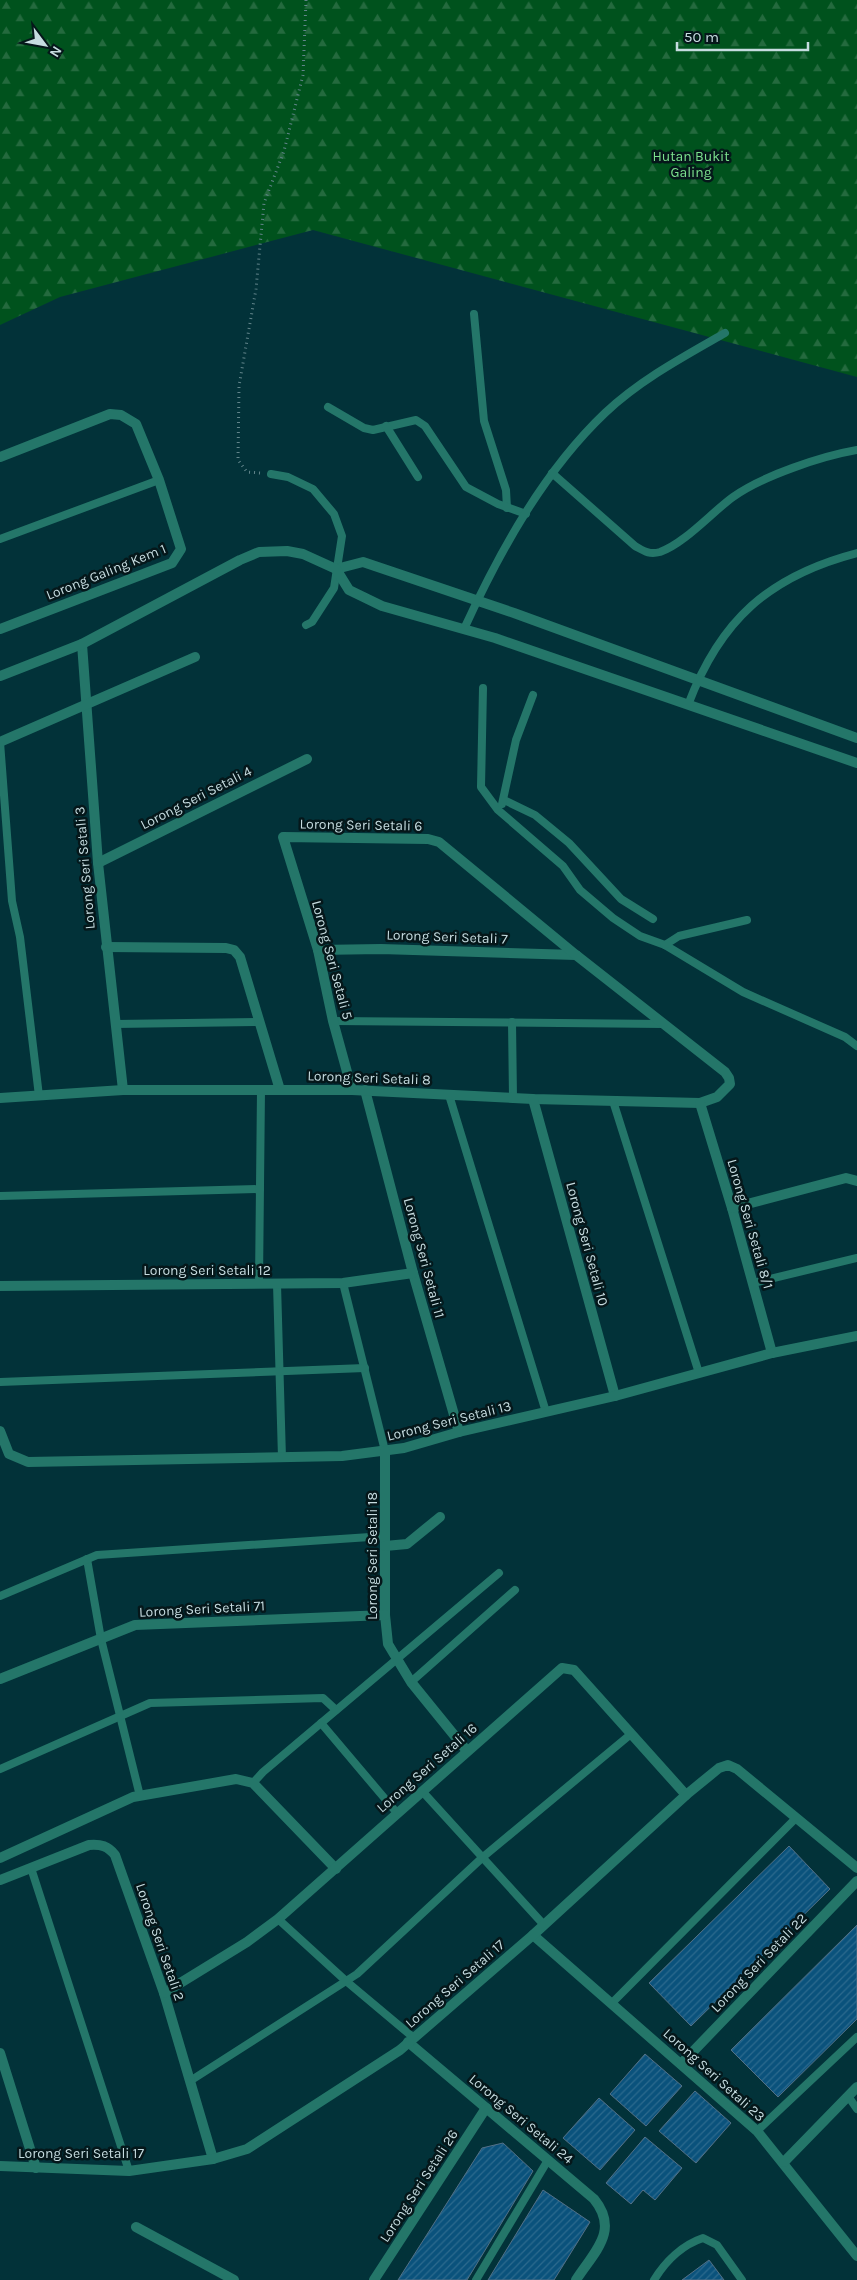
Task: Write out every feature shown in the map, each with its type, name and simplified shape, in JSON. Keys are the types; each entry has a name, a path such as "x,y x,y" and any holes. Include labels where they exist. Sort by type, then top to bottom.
{"street":[{"name":"Lorong Galing Kem 1","path":"0,457 110,414 121,415 136,424 159,480 181,549 172,562 0,629"},
{"path":"0,676 82,644 240,560 259,552 287,551 302,554 336,569 349,590 382,606 464,629 857,763"},
{"path":"336,569 363,562 477,601 857,738"},
{"name":"Lorong Seri Setali 3","path":"82,644 98,863 122,1090"},
{"path":"0,742 195,657"},
{"name":"Lorong Seri Setali 4","path":"98,863 306,759"},
{"name":"Lorong Seri Setali 6","path":"283,837 428,839 439,842 576,955"},
{"name":"Lorong Seri Setali 5","path":"283,837 318,950 352,1090"},
{"path":"106,947 226,948 234,950 240,957 280,1090"},
{"name":"Lorong Seri Setali 7","path":"318,950 381,949 576,955"},
{"path":"576,955 724,1072 729,1078 730,1084 717,1097 700,1104"},
{"name":"Lorong Seri Setali 8","path":"0,1098 122,1090 365,1090 533,1099 700,1104"},
{"name":"Lorong Seri Setali 11","path":"365,1090 412,1273 459,1432"},
{"name":"Lorong Seri Setali 10","path":"533,1099 614,1396"},
{"name":"Lorong Seri Setali 8/1","path":"700,1104 732,1208 772,1353"},
{"path":"732,1208 846,1178 857,1181"},
{"name":"Lorong Seri Setali 12","path":"0,1286 260,1282 277,1284 343,1283 412,1273"},
{"name":"Lorong Seri Setali 13","path":"0,1431 9,1454 28,1462 342,1456 404,1448 459,1432 614,1396 772,1353 857,1336"},
{"name":"Lorong Seri Setali 18","path":"386,1451 385,1615 388,1644 411,1682 467,1751"},
{"path":"385,1541 407,1544 440,1517"},
{"name":"Lorong Seri Setali 71","path":"0,1679 134,1625 385,1615"},
{"name":"Lorong Seri Setali 16","path":"164,1993 247,1942 278,1919 562,1668 574,1670 686,1795"},
{"name":"Lorong Seri Setali 17","path":"0,2166 129,2170 213,2159 247,2149 411,2040 533,1935 686,1795 719,1768 728,1765 737,1769 857,1868"},
{"path":"0,1858 140,1796 236,1779 254,1783 336,1869"},
{"name":"Lorong Seri Setali 2","path":"0,1880 89,1845 101,1844 110,1850 125,1881 164,1993 213,2159"},
{"name":"Lorong Seri Setali 22","path":"681,2064 857,1881"},
{"name":"Lorong Seri Setali 23","path":"533,1935 757,2131 784,2162 857,2256"},
{"name":"Lorong Seri Setali 24","path":"411,2040 486,2108 594,2199 603,2210 606,2223 604,2237 576,2280"},
{"path":"0,2052 36,2168"},
{"path":"784,2162 857,2087"},
{"name":"Lorong Seri Setali 26","path":"374,2280 486,2108"},
{"path":"136,2227 234,2280"}],"lane":[{"path":"474,314 484,421 506,490 507,508"},
{"path":"464,629 477,601 526,514 552,473 586,432 649,377 724,333"},
{"path":"328,407 364,428 373,430 416,420 425,426 466,486 507,508 526,514"},
{"path":"386,426 418,478"},
{"path":"552,473 635,546 648,554 672,546 734,496 764,481 825,456 857,450"},
{"path":"271,474 288,477 313,489 334,514 342,536 334,588 312,622 306,625"},
{"path":"0,540 159,480"},
{"path":"688,706 698,680 716,648 747,609 791,576 830,560 857,553"},
{"path":"483,688 481,787 498,810 563,866 580,890 613,918 640,936 665,945 743,992 845,1037 857,1046"},
{"path":"498,810 504,800 516,740 533,695"},
{"path":"0,742 12,900 20,937 39,1096"},
{"path":"504,800 535,815 569,843 621,900 653,919"},
{"path":"665,945 679,936 747,920"},
{"path":"334,1021 664,1024"},
{"path":"115,1024 260,1022"},
{"path":"512,1022 513,1098"},
{"path":"260,1282 261,1090"},
{"path":"448,1095 546,1412"},
{"path":"614,1101 699,1373"},
{"path":"0,1196 260,1189"},
{"path":"753,1283 857,1258"},
{"path":"343,1283 386,1451"},
{"path":"277,1284 282,1458"},
{"path":"0,1382 364,1368"},
{"path":"0,1596 97,1555 385,1541"},
{"path":"87,1558 101,1639 140,1796"},
{"path":"254,1783 263,1772 499,1573"},
{"path":"411,1682 515,1590"},
{"path":"0,1768 150,1703 323,1698 336,1710"},
{"path":"321,1723 397,1813"},
{"path":"190,2081 368,1965 483,1858 631,1734"},
{"path":"422,1791 544,1925"},
{"path":"612,2004 796,1818"},
{"path":"31,1868 129,2170"},
{"path":"278,1919 411,2040"},
{"path":"757,2131 857,2037"},
{"path":"848,2096 857,2109"},
{"path":"476,2280 548,2160"},
{"path":"654,2280 665,2264 680,2250 702,2238 717,2245 742,2280"}],"path":[{"path":"271,474 247,472 238,460 239,386 256,289 264,203 284,151 303,75 306,0"}],"green space":[{"name":"Hutan Bukit Galing","path":"0,0 857,0 857,377 313,230 60,297 0,325"}],"building":[{"path":"789,1846 830,1889 691,2026 649,1983"},
{"path":"857,1925 857,2019 778,2097 731,2050"},
{"path":"645,2054 682,2086 646,2126 610,2094"},
{"path":"695,2091 731,2123 696,2163 659,2131"},
{"path":"599,2098 635,2130 600,2170 563,2138"},
{"path":"645,2137 682,2168 655,2200 643,2190 631,2204 606,2183"},
{"path":"503,2143 533,2171 467,2280 398,2280 482,2148"},
{"path":"543,2190 590,2222 554,2280 488,2280"},
{"path":"709,2260 724,2280 682,2280"}]}
